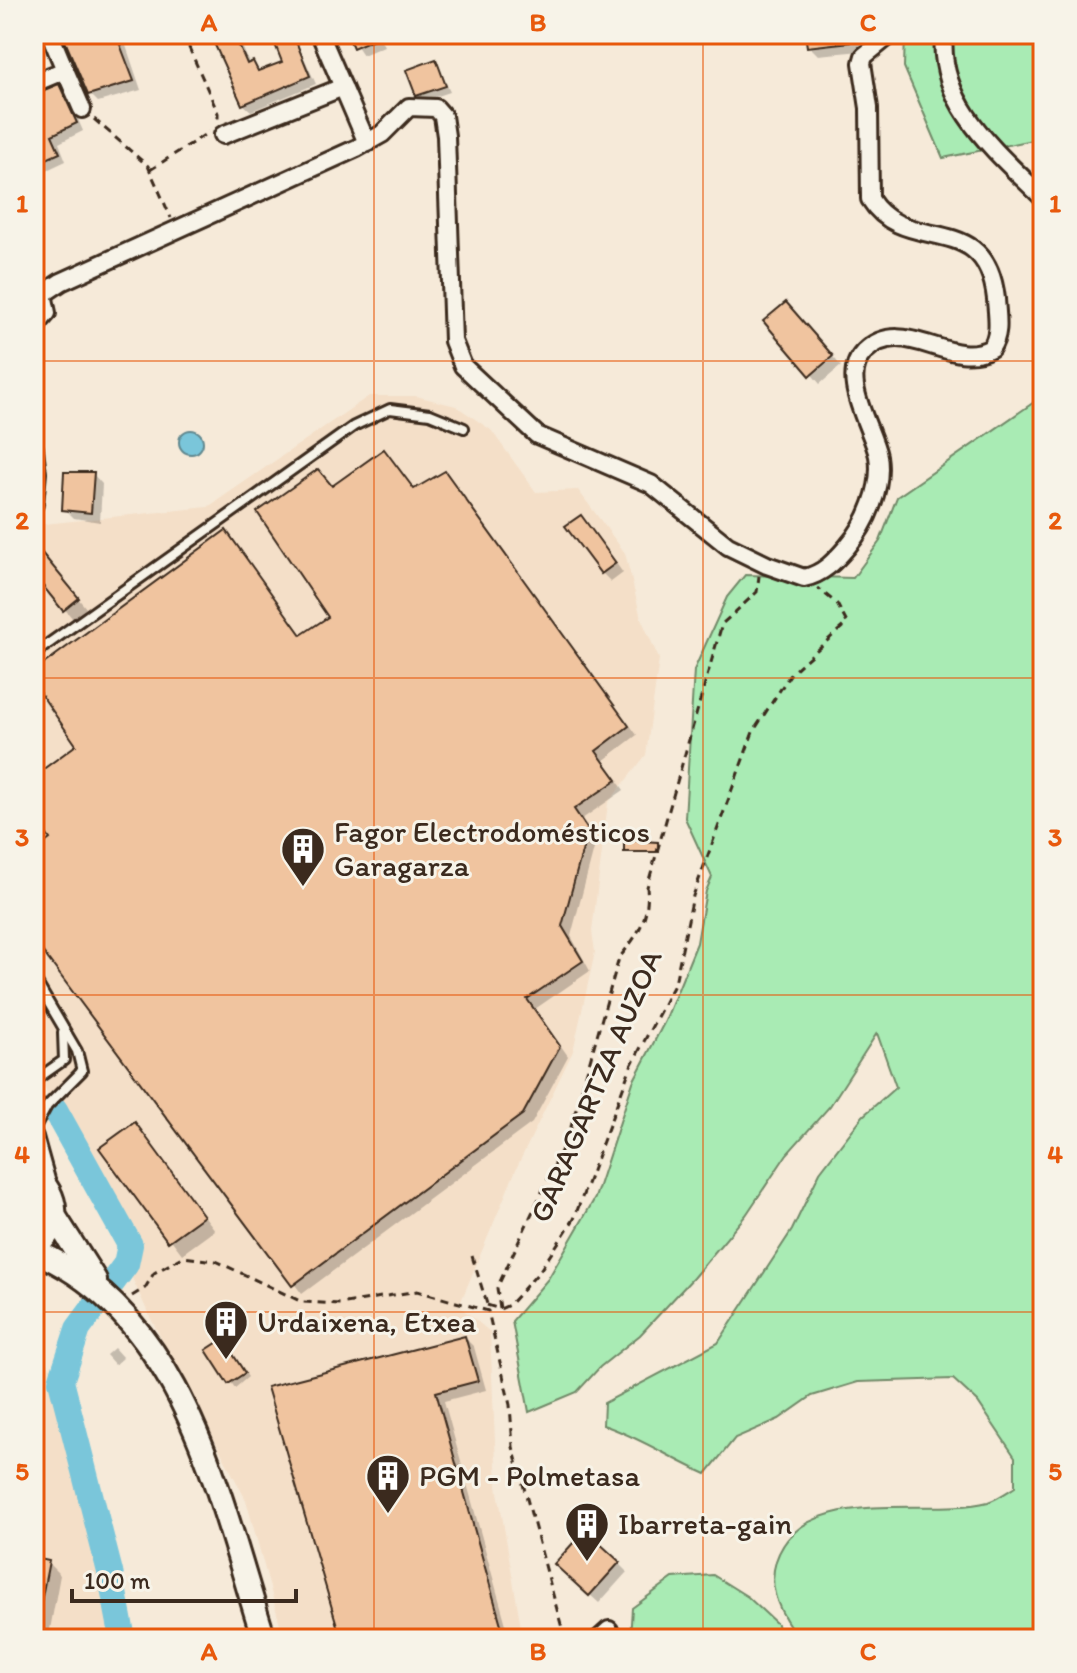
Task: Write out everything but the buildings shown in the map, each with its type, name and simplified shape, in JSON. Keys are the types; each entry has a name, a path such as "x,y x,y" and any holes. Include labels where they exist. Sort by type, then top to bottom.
{"main road":[{"path":"41,1181 54,1199 55,1217 51,1231 34,1249 123,1303 156,1355 200,1438 260,1634"},
{"path":"55,1217 98,1287"}],"street":[{"path":"50,34 82,109"},
{"path":"320,34 367,143"},
{"path":"34,328 47,313 38,289 61,282 367,143 382,134 409,107 436,108 443,116 453,341 463,366 537,435 651,484 668,495 703,529 760,562 804,578 824,570 838,558 851,543 874,498 878,457 854,373 862,354 889,337 908,337 973,355 991,348 999,328 991,273 979,252 947,236 892,224 870,199 869,108 862,63 864,56 891,34"},
{"path":"944,34 948,79 962,109 977,133 1043,198"},
{"path":"34,83 65,70"},
{"path":"223,135 343,87"},
{"path":"34,449 37,473 34,504"},
{"path":"34,1137 41,1181"}],"lane":[{"path":"34,654 354,426 390,409 430,414 464,428"},
{"path":"34,978 77,1051 82,1071 47,1106 34,1130"},
{"path":"34,1081 64,1060 63,1028"}],"path":[{"path":"150,170 218,123 218,113 183,34"},
{"path":"82,109 131,147 150,170 176,230"},
{"path":"487,1305 500,1309 497,1288 569,1134 619,958 637,936 649,909 647,887 722,624 757,592 760,562"},
{"name":"GARAGARTZA AUZOA","path":"500,1309 509,1305 539,1272 579,1209 624,1080 675,983 693,896 753,732 791,673 847,623 837,604 804,578"},
{"path":"472,1256 487,1305 510,1405 513,1447 565,1639"},
{"path":"123,1303 134,1297 154,1273 183,1257 216,1261 302,1302 340,1304 417,1291 488,1311"}],"shaded area":[{"path":"369,396 416,396 456,406 491,430 536,492 578,490 625,553 641,618 659,659 646,755 608,803 592,931 595,952 573,1051 517,1167 459,1306 490,1332 497,1486 523,1639 284,1639 246,1500 150,1317 34,1065 34,549 44,524 208,507"},
{"path":"34,1341 53,1372 111,1639 34,1639"}],"green space":[{"path":"905,34 1043,34 1043,138 943,158 904,67"},
{"path":"1043,396 1043,1639 799,1639 777,1602 773,1582 776,1561 790,1536 812,1521 838,1512 869,1508 962,1506 988,1502 1015,1487 1015,1457 978,1402 953,1379 858,1382 812,1396 779,1419 735,1438 706,1474 603,1425 604,1403 718,1343 792,1230 820,1172 863,1116 896,1087 877,1033 830,1106 787,1154 746,1215 640,1335 600,1367 577,1392 529,1412 512,1321 548,1279 595,1198 633,1082 665,1021 697,943 706,891 712,877 685,818 694,670 727,597 745,575 853,578 880,541 897,497"},
{"path":"713,1575 748,1597 777,1624 779,1639 630,1639 632,1608 673,1578"}],"water":[{"path":"191,430 202,437 203,442 196,453 191,454 180,447 179,442 186,431"}],"waterway":[{"path":"55,1110 130,1245 126,1264 78,1329 61,1381 110,1572 123,1639"}],"place":[{"name":"Fagor Electrodomésticos Garagarza","path":"303,888"},
{"name":"Urdaixena, Etxea","path":"226,1361"},
{"name":"PGM - Polmetasa","path":"388,1515"},
{"name":"Ibarreta-gain","path":"587,1563"}]}
